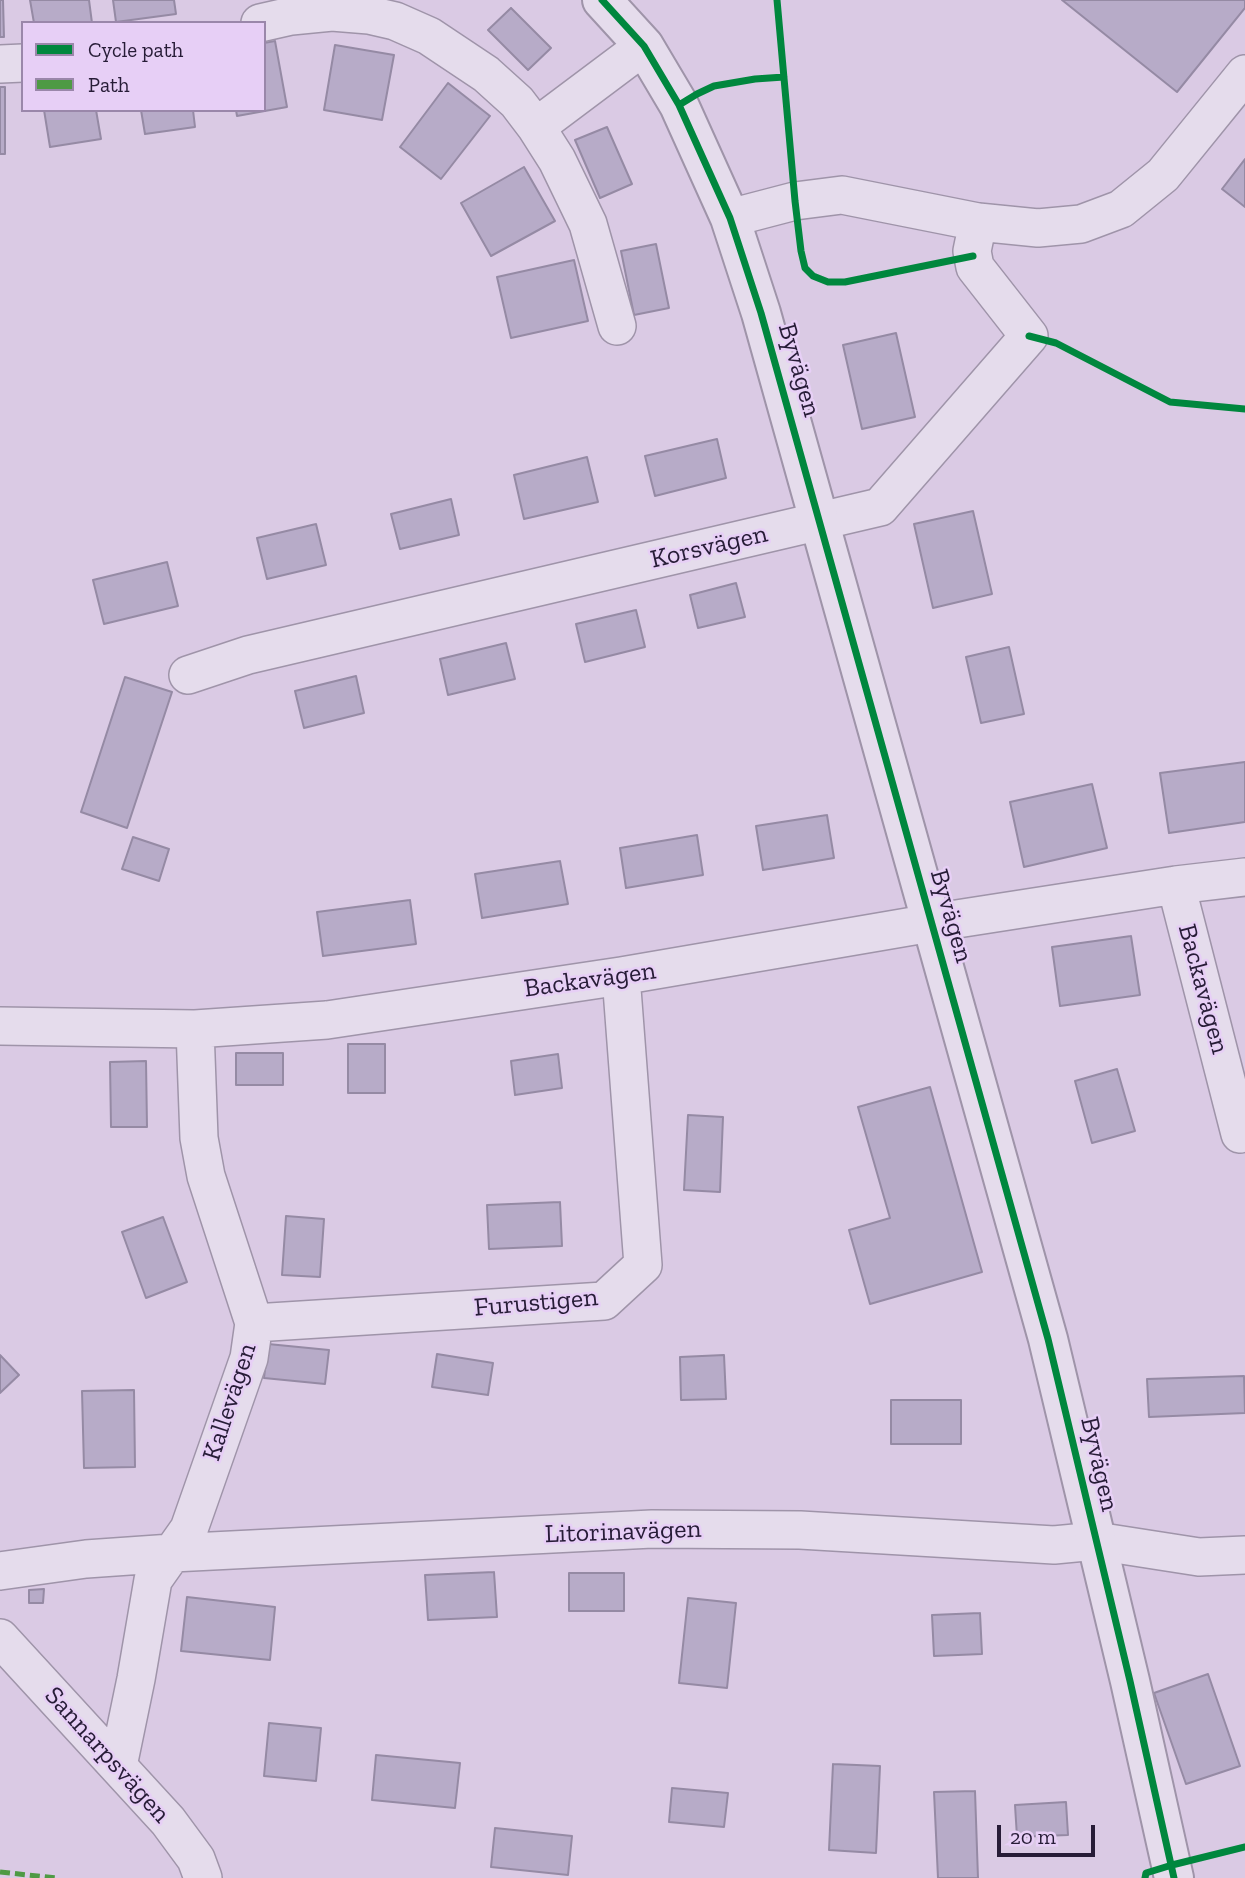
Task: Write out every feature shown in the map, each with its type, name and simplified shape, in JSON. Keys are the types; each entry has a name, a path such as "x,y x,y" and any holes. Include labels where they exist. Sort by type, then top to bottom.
{"street":[{"name":"Byvägen","path":"602,0 644,46 679,105 730,218 764,326 1048,1339 1174,1878"},
{"path":"266,22 332,12 369,15 395,21 429,36 486,74 517,102 557,160 588,224 617,326"},
{"path":"536,127 644,46"},
{"path":"0,64 21,63"},
{"path":"730,218 795,201 842,195 978,222 1038,228 1081,225 1121,209 1163,175 1245,74"},
{"name":"Korsvägen","path":"188,675 248,655 880,507 1029,337 975,267 972,251 978,222"},
{"name":"Backavägen","path":"0,1027 195,1029 327,1020 621,976 931,923 1245,877"},
{"name":"Backavägen","path":"1176,885 1240,1134"},
{"name":"Furustigen","path":"254,1323 604,1301 643,1265 621,976"},
{"name":"Kallevägen","path":"118,1766 153,1580 190,1529 249,1358 254,1323 206,1176 199,1138 195,1029"},
{"name":"Litorinavägen","path":"0,1571 86,1559 172,1553 652,1529 800,1530 1054,1545 1096,1541 1199,1557 1245,1555"},
{"name":"Sannarpsvägen","path":"0,1639 168,1821 196,1858 203,1878"}],"building":[{"path":"0,0 3,0 4,37 0,37"},
{"path":"30,0 89,0 92,21 34,21"},
{"path":"113,0 174,0 176,14 116,21"},
{"path":"1062,0 1245,0 1245,8 1177,92"},
{"path":"511,8 551,48 528,70 488,30"},
{"path":"275,41 287,107 266,111 266,43"},
{"path":"335,45 394,55 382,120 324,110"},
{"path":"448,83 490,116 441,179 400,147"},
{"path":"0,87 5,87 5,154 0,154"},
{"path":"44,112 96,112 101,139 50,147"},
{"path":"141,112 193,112 195,127 145,134"},
{"path":"236,112 259,112 237,116"},
{"path":"607,127 632,184 600,198 575,140"},
{"path":"1245,159 1245,207 1222,189"},
{"path":"524,167 555,221 491,256 461,203"},
{"path":"656,244 669,308 634,315 621,251"},
{"path":"574,260 588,321 511,338 497,277"},
{"path":"896,333 915,417 862,429 843,345"},
{"path":"717,439 726,478 655,496 645,456"},
{"path":"587,457 598,502 524,519 514,475"},
{"path":"451,499 459,535 400,549 391,514"},
{"path":"973,511 992,594 933,608 914,524"},
{"path":"316,524 326,565 267,579 257,538"},
{"path":"167,562 178,606 104,624 93,580"},
{"path":"736,583 745,617 698,628 690,595"},
{"path":"636,610 645,647 585,662 576,624"},
{"path":"506,643 515,679 448,695 440,659"},
{"path":"1009,647 1024,714 981,723 966,657"},
{"path":"356,676 364,713 304,728 295,691"},
{"path":"125,677 172,692 127,828 81,812"},
{"path":"1245,762 1245,822 1169,833 1160,773"},
{"path":"1092,784 1107,848 1024,867 1010,802"},
{"path":"827,815 834,858 763,870 756,826"},
{"path":"697,835 703,875 626,888 620,848"},
{"path":"133,837 169,849 159,881 122,869"},
{"path":"560,861 568,904 482,918 475,874"},
{"path":"410,900 416,944 323,956 317,912"},
{"path":"1131,936 1140,995 1060,1006 1052,947"},
{"path":"348,1044 385,1044 385,1093 348,1093"},
{"path":"236,1053 283,1053 283,1085 236,1085"},
{"path":"558,1054 562,1088 515,1095 511,1061"},
{"path":"146,1061 147,1127 111,1127 110,1062"},
{"path":"1117,1069 1135,1131 1092,1143 1075,1081"},
{"path":"930,1087 982,1272 870,1304 849,1230 890,1218 858,1107"},
{"path":"688,1115 723,1117 720,1192 684,1190"},
{"path":"560,1202 562,1246 489,1249 487,1205"},
{"path":"286,1216 324,1219 320,1277 282,1275"},
{"path":"163,1217 187,1282 146,1298 122,1232"},
{"path":"268,1344 329,1350 325,1384 264,1378"},
{"path":"437,1354 493,1363 488,1395 432,1387"},
{"path":"0,1355 19,1375 0,1393"},
{"path":"724,1355 726,1399 681,1400 680,1357"},
{"path":"1244,1376 1245,1413 1149,1417 1147,1379"},
{"path":"134,1390 135,1467 84,1468 82,1391"},
{"path":"891,1400 961,1400 961,1444 891,1444"},
{"path":"494,1572 497,1617 428,1620 425,1575"},
{"path":"569,1573 624,1573 624,1611 569,1611"},
{"path":"44,1589 43,1603 29,1603 29,1590"},
{"path":"187,1597 275,1607 270,1660 181,1651"},
{"path":"688,1598 736,1603 727,1688 679,1683"},
{"path":"980,1613 982,1654 934,1656 932,1615"},
{"path":"1208,1674 1240,1766 1186,1784 1154,1693"},
{"path":"269,1723 321,1728 316,1781 264,1776"},
{"path":"376,1755 460,1763 455,1808 372,1800"},
{"path":"833,1764 880,1766 876,1853 829,1850"},
{"path":"672,1788 728,1793 724,1827 669,1822"},
{"path":"975,1791 978,1878 938,1878 934,1792"},
{"path":"1066,1802 1068,1835 1017,1837 1015,1805"},
{"path":"495,1828 572,1836 568,1875 491,1867"}],"marked path":[{"path":"0,1872 56,1878"}],"cycle path":[{"path":"602,0 644,46 679,105 730,218 761,313 1048,1339 1174,1878"},
{"path":"777,0 795,201 805,268 813,276 828,282 845,282 973,256"},
{"path":"679,105 714,86 784,77"},
{"path":"1029,336 1056,343 1170,402 1245,409"},
{"path":"1145,1878 1146,1873 1245,1847"}]}
